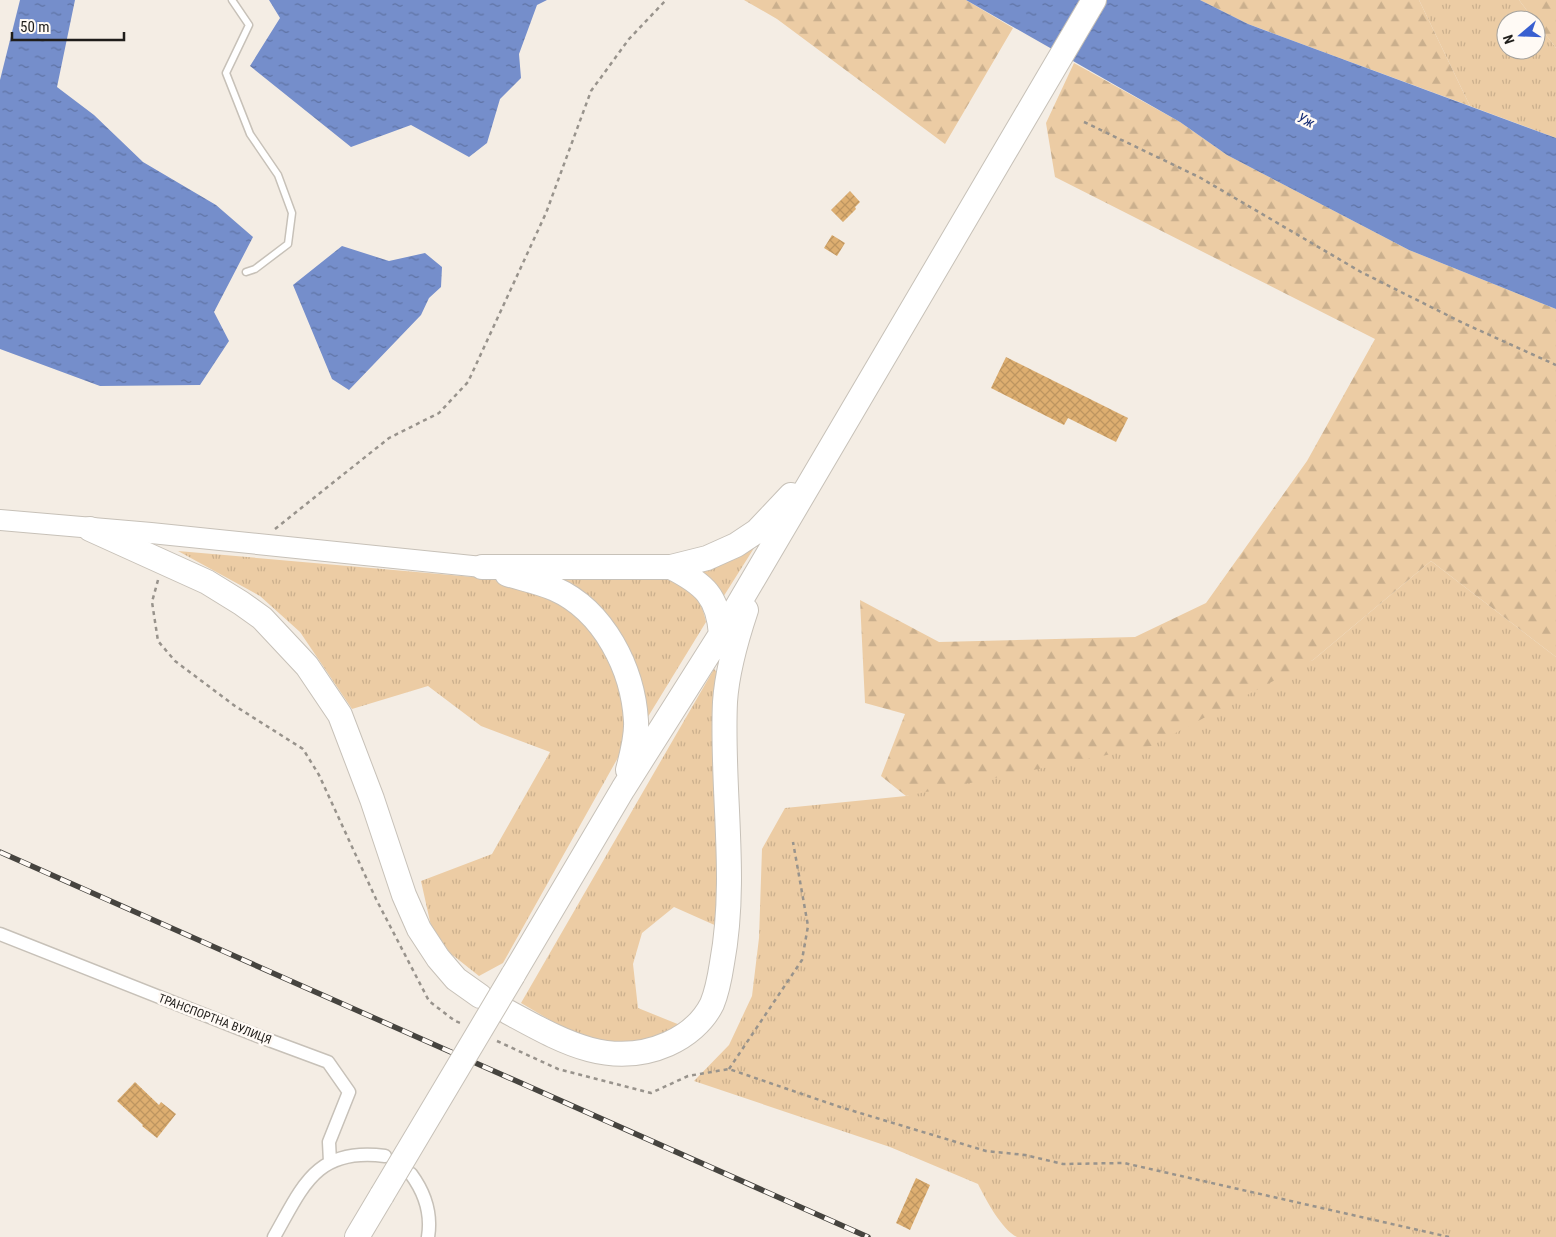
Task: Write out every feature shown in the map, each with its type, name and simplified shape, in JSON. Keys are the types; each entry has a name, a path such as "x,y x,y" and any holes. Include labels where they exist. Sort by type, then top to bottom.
{"highway":[{"path":"357,1237 623,789 721,634 1094,0"},
{"path":"482,567 671,568 707,558 736,545 757,531 821,463"},
{"path":"90,529 207,582 241,603 262,618 307,666 340,715 372,799 404,895 419,929 438,958 456,979 480,996"},
{"path":"482,567 556,589 580,605 597,621 610,638 624,666 633,698 636,722 635,740 623,789"},
{"path":"671,568 690,577 703,587 720,615 721,634"},
{"path":"508,1012 567,1042 592,1051 615,1055 633,1055 656,1049 677,1040 696,1026 712,1003 720,977 726,943 729,895 725,700 730,664 757,573"}],"main road":[{"path":"0,520 482,567"}],"street":[{"name":"ТРАНСПОРТНА ВУЛИЦЯ","path":"0,934 328,1062 349,1092 329,1142 330,1162"},
{"path":"274,1237 304,1185 317,1170 330,1162 359,1154 385,1156"},
{"path":"411,1174 422,1188 427,1207 428,1237"}],"lane":[{"path":"232,0 249,25 226,73 250,134 278,175 292,213 288,244 255,269 246,272"}],"path":[{"path":"257,544 389,438 439,414 468,382 546,213 591,91 629,39 666,0"},
{"path":"1084,122 1199,177 1361,272 1463,323 1556,365"},
{"path":"728,1069 802,960 808,926 793,842"}],"green space":[{"path":"744,0 966,0 1013,28 945,144 777,19"},
{"path":"1200,0 1419,0 1470,106 1248,24"},
{"path":"1419,0 1519,0 1526,10 1496,10 1496,60 1546,60 1546,35 1556,48 1556,138 1470,106"},
{"path":"1519,0 1556,0 1556,48 1546,35 1546,10 1526,10"},
{"path":"1074,63 1180,122 1227,155 1409,250 1556,309 1556,657 1431,561 1313,660 1151,746 906,796 881,776 905,714 865,703 860,600 939,642 1135,637 1206,603 1307,461 1375,339 1055,177 1046,123"},
{"path":"761,537 720,602 689,569"},
{"path":"178,551 485,578 534,588 567,603 609,648 629,721 620,754 503,963 479,976 450,953 431,926 421,881 492,854 550,752 481,726 428,686 352,709 300,632 260,596"},
{"path":"1431,561 1556,657 1556,1237 1017,1237 1000,1221 978,1184 890,1147 694,1081 729,1045 752,996 759,938 762,849 785,808 906,796 1313,660"},
{"path":"660,577 678,583 691,592 704,613 706,622 646,720 643,708 555,578"},
{"path":"714,669 717,672 719,927 674,907 642,933 633,964 638,1008 680,1025 645,1043 614,1045 567,1030 521,1003"}],"water":[{"path":"20,0 75,0 57,87 94,115 143,162 216,205 253,237 214,312 229,341 200,385 100,386 0,349 0,80"},
{"path":"269,0 547,0 537,5 519,54 521,78 500,99 487,143 469,157 411,125 351,147 250,66 280,18"},
{"name":"Уж","path":"966,0 1200,0 1248,24 1556,138 1556,309 1409,250 1227,155 1180,122"},
{"path":"342,246 389,261 425,253 442,267 441,287 429,298 421,315 349,390 332,379 293,285"}],"building":[{"path":"850,191 860,202 843,222 831,210"},
{"path":"832,235 845,243 837,256 824,248"},
{"path":"1006,357 1128,418 1116,442 1068,418 1064,425 991,388"},
{"path":"135,1082 159,1105 161,1102 176,1114 157,1138 117,1101"},
{"path":"916,1178 930,1185 910,1230 896,1223"}],"railway":[{"path":"0,852 868,1237"}]}
